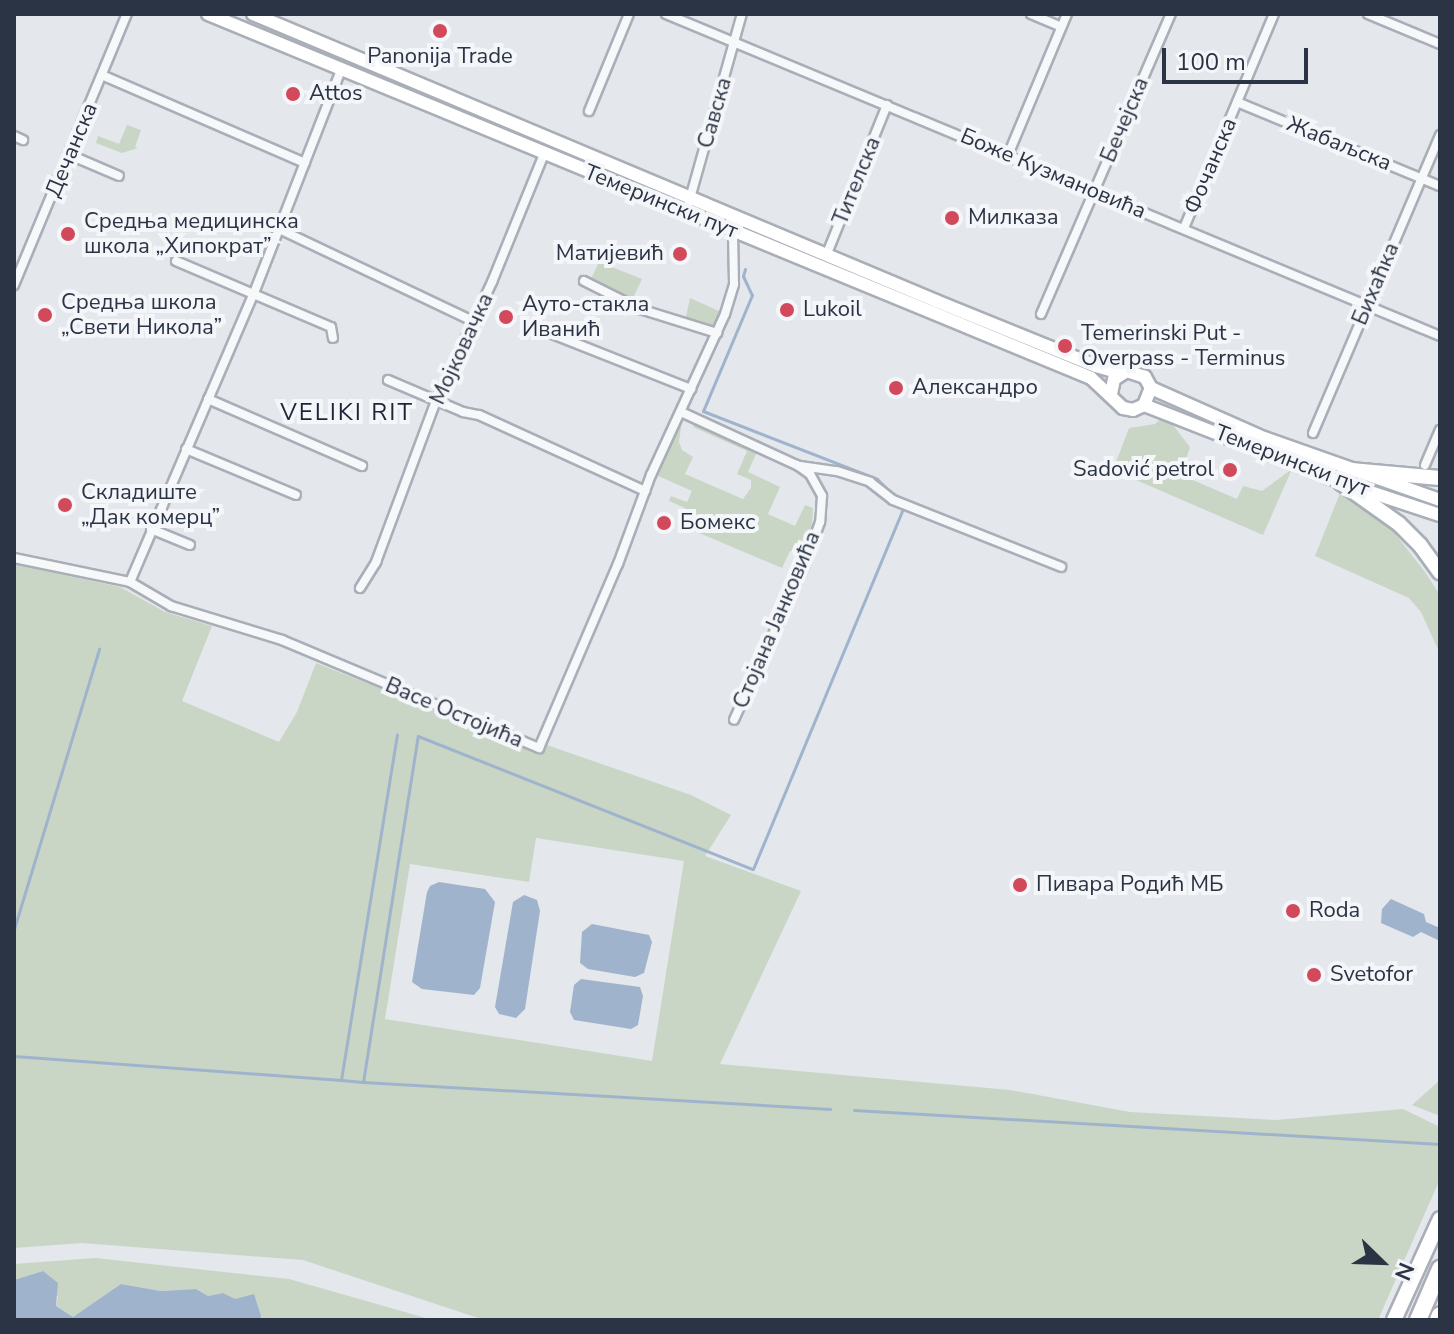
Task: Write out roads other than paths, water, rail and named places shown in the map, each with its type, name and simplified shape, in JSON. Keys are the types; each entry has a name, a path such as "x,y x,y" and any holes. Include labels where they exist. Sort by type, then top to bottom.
{"highway":[{"path":"1418,1320 1440,1269"}],"main road":[{"name":"Темерински пут","path":"208,14 1091,378 1111,394"},
{"name":"Темерински пут","path":"253,14 826,256 1096,366 1121,373"},
{"path":"1121,373 1140,373 1151,388 1144,405 1127,410 1117,405 1111,394 1112,382 1121,373"},
{"name":"Темерински пут","path":"1151,388 1351,470 1440,500"},
{"name":"Темерински пут","path":"1144,405 1340,482 1440,515"},
{"path":"1351,470 1440,478"},
{"path":"1340,482 1399,524 1440,573"},
{"path":"1394,1320 1440,1219"}],"street":[{"name":"Дечанска","path":"14,285 104,76 127,14"},
{"path":"589,111 629,14"},
{"name":"Боже Кузмановића","path":"666,14 1440,336"},
{"name":"Савска","path":"685,212 742,14"},
{"path":"1031,14 1061,27"},
{"path":"1008,155 1067,14"},
{"name":"Бечејска","path":"1041,314 1171,14"},
{"name":"Фочанска","path":"1184,228 1274,14"},
{"path":"1369,14 1440,44"},
{"path":"14,558 130,582 254,293 341,70"},
{"path":"104,76 305,163"},
{"name":"Жабаљска","path":"1237,102 1440,186"},
{"name":"Тителска","path":"826,256 887,105"},
{"name":"Бихаћка","path":"1313,433 1440,135"},
{"name":"Мојковачка","path":"360,588 376,562 436,401 511,240 544,154"},
{"path":"70,155 119,176"},
{"path":"277,228 473,321"},
{"name":"Васе Остојића","path":"130,582 171,606 282,640 539,748 645,491 717,333 734,284 733,232"},
{"path":"176,261 331,327 333,338"},
{"path":"584,281 640,309 717,333"},
{"path":"537,328 691,389"},
{"path":"388,380 479,415 645,491"},
{"path":"208,399 362,466"},
{"name":"Стојана Јанковића","path":"681,412 799,466 810,474 822,496 820,522 797,583 734,720"},
{"path":"1425,465 1440,430"},
{"path":"186,449 296,495"},
{"path":"799,466 837,471 870,482 893,500 1061,567"},
{"path":"151,529 190,545"}],"water":[{"path":"439,882 485,889 495,902 480,988 474,995 422,989 412,982 427,892 430,886"},
{"path":"524,895 537,900 540,911 525,1009 516,1018 499,1014 495,1007 513,902"},
{"path":"1391,899 1424,914 1426,922 1440,928 1440,941 1421,932 1413,937 1381,923 1382,909"},
{"path":"592,924 649,935 652,942 644,973 635,977 588,969 580,963 582,932"},
{"path":"581,979 640,987 643,996 638,1025 631,1029 574,1020 570,1012 574,985"},
{"path":"43,1271 58,1283 56,1306 73,1317 121,1284 161,1291 196,1289 208,1296 223,1293 235,1299 254,1294 261,1316 260,1320 14,1320 14,1280"}],"waterway":[{"path":"745,269 743,276 752,295 703,411 877,479 897,499"},
{"path":"341,1080 363,1082 418,736 753,869 903,508 901,505"},
{"path":"14,929 99,649"},
{"path":"14,1056 341,1080 397,735"},
{"path":"363,1082 830,1109"},
{"path":"854,1110 1440,1144"}],"place":[{"name":"Panonija Trade","path":"440,31"},
{"name":"Attos","path":"293,94"},
{"name":"Милказа","path":"952,218"},
{"name":"Средња медицинска школа „Хипократ”","path":"68,234"},
{"name":"Матијевић","path":"680,254"},
{"name":"Lukoil","path":"787,310"},
{"name":"Средња школа „Свети Никола”","path":"45,315"},
{"name":"Ауто-стакла Иванић","path":"506,317"},
{"name":"Temerinski Put - Overpass - Terminus","path":"1065,346"},
{"name":"Александро","path":"896,388"},
{"name":"Sadović petrol","path":"1230,470"},
{"name":"Складиште „Дак комерц”","path":"65,505"},
{"name":"Бомекс","path":"664,523"},
{"name":"Пивара Родић МБ","path":"1020,885"},
{"name":"Roda","path":"1293,911"},
{"name":"Svetofor","path":"1314,975"}],"district":[{"name":"VELIKI RIT","path":"347,413"}]}
